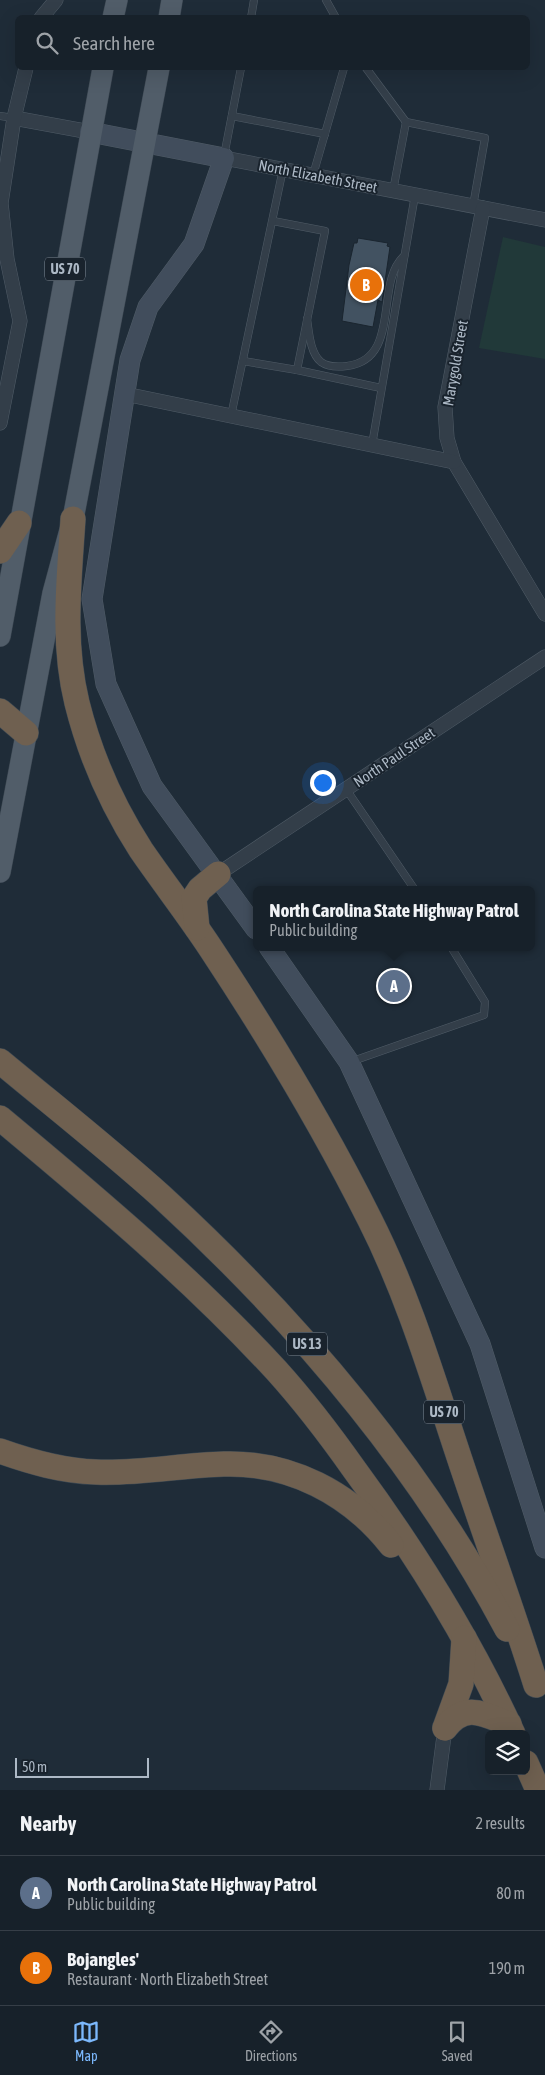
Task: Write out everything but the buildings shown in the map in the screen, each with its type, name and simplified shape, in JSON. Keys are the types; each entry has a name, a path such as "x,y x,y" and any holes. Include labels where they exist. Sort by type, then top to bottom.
{"highway":[{"path":"73,519 67,617 69,660 77,703 89,744 103,780 126,824 141,849 197,928"},
{"path":"0,551 19,523"},
{"path":"0,710 26,733"},
{"path":"197,928 194,898 200,888 218,874"},
{"name":"US 70","path":"197,928 259,1024 333,1147 372,1224 407,1303 541,1694"},
{"name":"US 13","path":"2,1062 168,1202 275,1308 326,1365 400,1459 446,1528 497,1610 541,1694"},
{"name":"US 13","path":"0,1118 123,1220 183,1276 277,1372 332,1438 376,1498 433,1583 464,1637 511,1729"},
{"path":"0,1451 44,1465 87,1472 138,1472 225,1464 289,1472 310,1480 348,1502 375,1526 398,1554 433,1583"},
{"path":"445,1728 461,1684 464,1637"},
{"path":"445,1728 458,1715 470,1712 511,1729"},
{"path":"530,1771 538,1790"}],"main road":[{"path":"114,15 117,0"},
{"path":"169,15 172,0"},
{"name":"US 70","path":"0,636 103,70"},
{"path":"0,872 53,593 73,519 159,70"}],"street":[{"path":"44,15 56,0"},
{"path":"0,423 20,321 7,259 1,202 14,118 26,70"},
{"path":"14,118 90,132"},
{"name":"North Elizabeth Street","path":"90,132 545,220"},
{"path":"224,158 194,244 148,307 130,360 92,599 106,684 152,786 218,874 253,925"},
{"name":"Marygold Street","path":"478,207 446,407 447,438 454,462 545,614"},
{"path":"125,394 454,462"},
{"name":"North Paul Street","path":"218,874 545,657"},
{"path":"272,951 349,1062 480,1344 545,1548"},
{"path":"437,1790 445,1728"}],"lane":[{"path":"252,15 254,0"},
{"path":"326,0 334,15"},
{"path":"224,158 241,70"},
{"path":"314,175 343,70"},
{"path":"367,70 406,122 485,138 478,207"},
{"path":"0,116 14,118"},
{"path":"232,116 325,134"},
{"path":"393,191 406,122"},
{"path":"231,416 283,169"},
{"path":"372,445 415,195"},
{"path":"273,221 325,231 297,370"},
{"path":"307,319 312,346 320,361 329,366 360,364 370,356 381,336 397,262 404,256"},
{"path":"243,361 297,370 381,388"},
{"path":"346,789 412,886"},
{"path":"349,1062 484,1015 485,1002 453,951"}],"green space":[{"path":"503,237 545,247 545,359 479,348"}],"place":[{"name":"Bojangles'","path":"366,285"},
{"name":"North Carolina State Highway Patrol","path":"394,986"}]}
